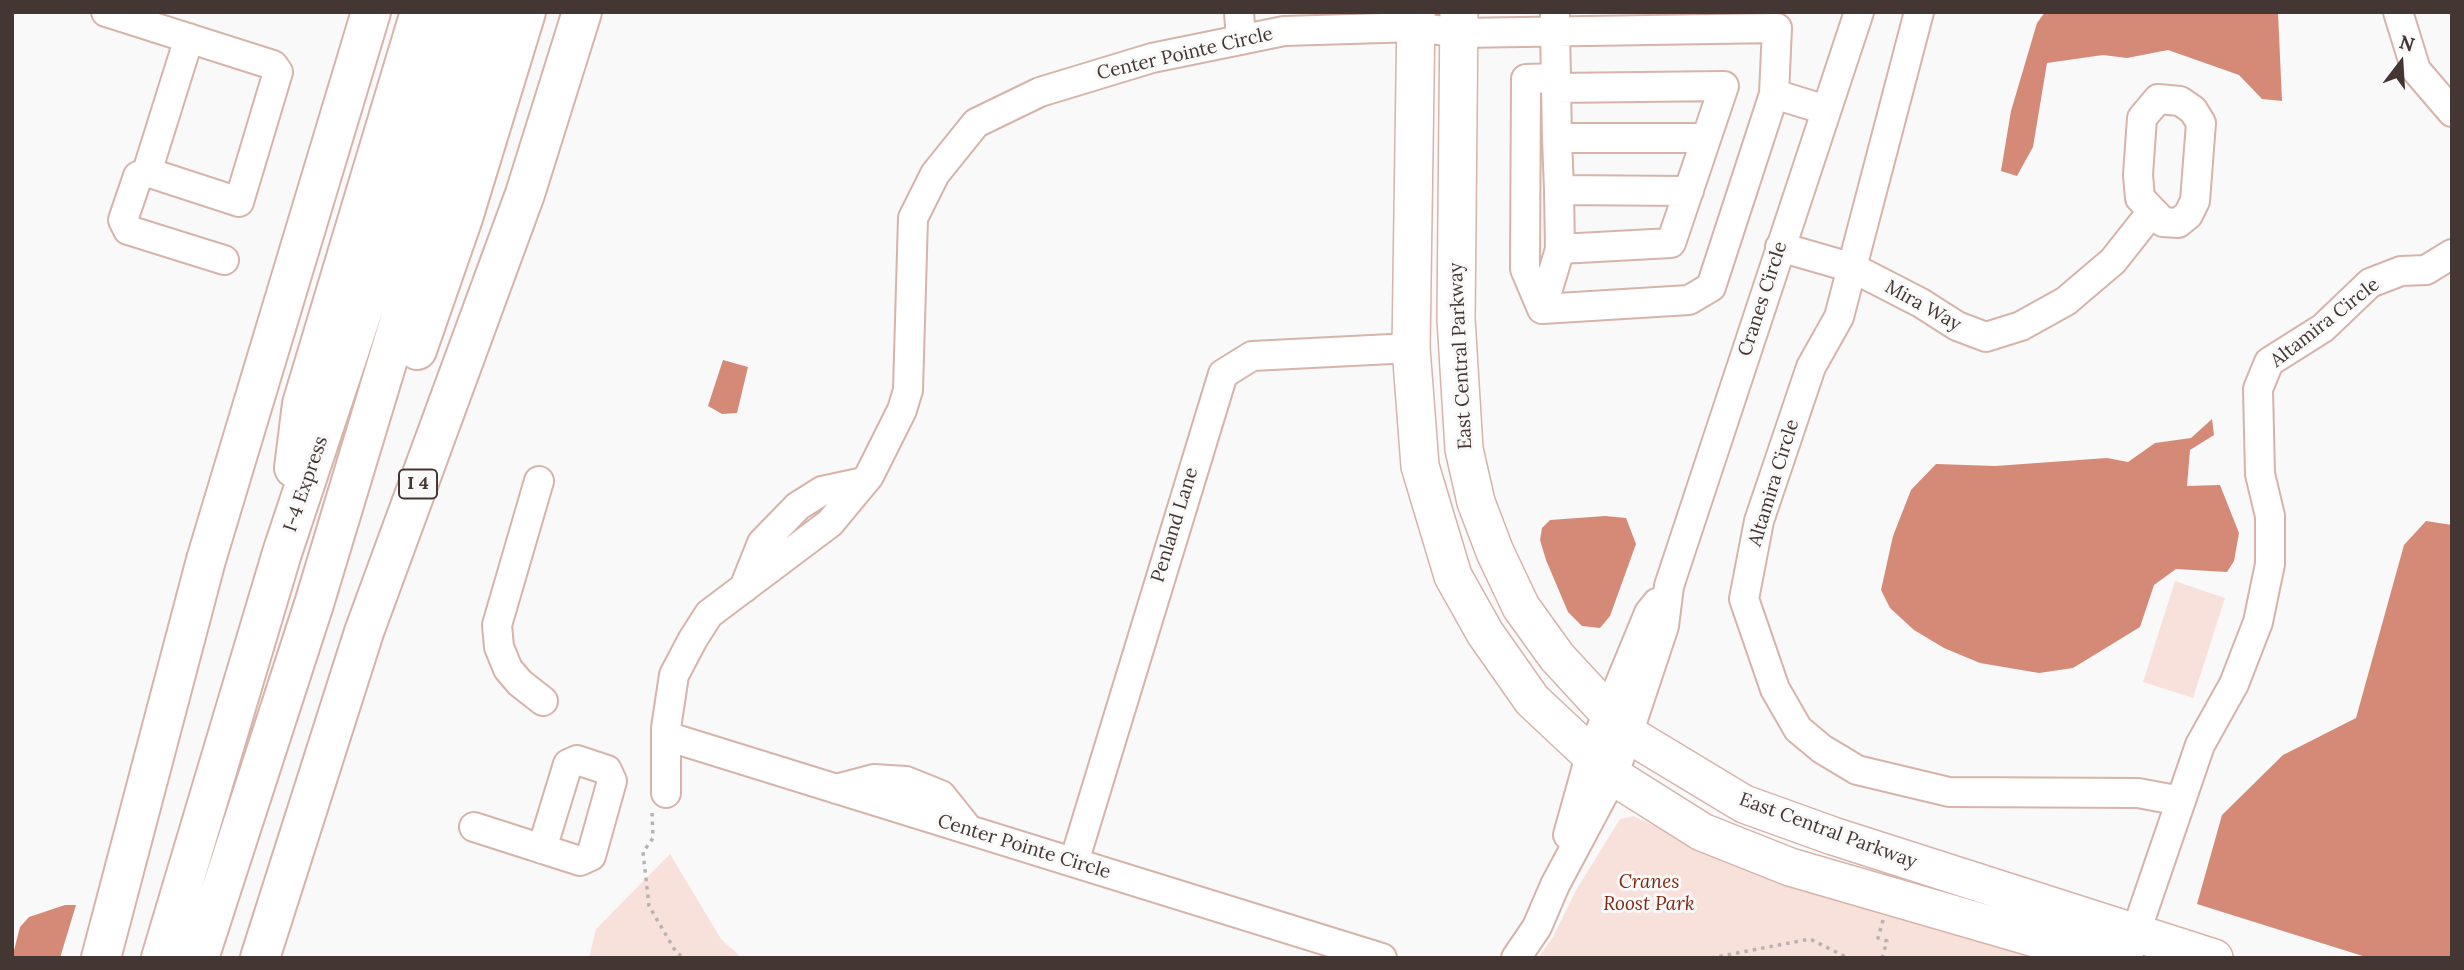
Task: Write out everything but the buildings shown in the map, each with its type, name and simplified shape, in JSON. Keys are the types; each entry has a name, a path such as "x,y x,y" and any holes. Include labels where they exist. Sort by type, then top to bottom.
{"highway":[{"path":"101,958 206,560 371,12"},
{"path":"282,553 302,404 420,12"},
{"name":"I-4 Express","path":"161,958 282,553 421,136 458,12"},
{"path":"199,958 314,604 493,12"},
{"path":"314,604 347,548 463,218 526,12"},
{"name":"I 4","path":"260,958 364,632 525,194 582,12"}],"main road":[{"name":"East Central Parkway","path":"1416,20 1411,348 1420,466 1453,576 1485,633 1532,700 1601,766 1702,832 1790,867 2104,958"},
{"name":"East Central Parkway","path":"1459,22 1456,319 1464,449 1476,502 1495,552 1521,607 1557,657 1618,724 1744,804 2132,945 2214,958"}],"street":[{"path":"106,12 148,18 189,38 273,65 278,72 239,202 147,172 138,176 123,220 128,230 223,260"},
{"name":"Cranes Circle","path":"1601,766 1618,724 1649,613 1669,586 1859,12"},
{"name":"Altamira Circle","path":"1919,12 1839,317 1811,367 1759,521 1744,599 1775,689 1798,729 1857,770 1949,792 2113,792 2182,801"},
{"path":"2398,12 2416,70 2452,112"},
{"name":"Center Pointe Circle","path":"659,803 674,675 709,614 830,523 864,482 902,410 908,390 914,219 935,174 976,123 1040,92 1152,58 1240,26 1284,31 1416,20 1777,27 1774,94"},
{"path":"1542,309 1560,249 1555,22"},
{"path":"147,172 189,38"},
{"path":"1542,309 1525,270 1526,79 1556,83 1724,86 1671,243 1560,249"},
{"path":"1542,309 1689,300 1711,288 1774,94 1826,110"},
{"path":"1557,138 1706,138"},
{"path":"1559,190 1689,191"},
{"name":"Mira Way","path":"1780,247 1853,268 1922,303 1957,326 1986,337 2021,326 2066,301 2113,261 2151,213"},
{"name":"Altamira Circle","path":"2132,945 2200,745 2234,684 2258,622 2270,564 2270,516 2260,474 2258,389 2269,362 2323,328 2370,283 2402,271 2426,271 2452,254"},
{"name":"Penland Lane","path":"1074,862 1223,374 1252,356 1411,348"},
{"path":"539,481 497,625 499,647 508,669 520,683 543,701"},
{"name":"Center Pointe Circle","path":"666,736 1382,958"},
{"path":"1516,958 1537,927 1601,766"},
{"path":"474,827 542,849"}],"path":[{"path":"659,803 653,838 643,852 649,906 676,952 684,958"},
{"path":"1882,958 1887,941 1878,938 1884,918"},
{"path":"1711,958 1810,939 1848,958"}],"green space":[{"path":"2175,581 2225,598 2193,698 2143,682"},
{"name":"Cranes Roost Park","path":"1633,816 1733,860 2045,958 1538,958 1553,937 1576,890 1620,819"},
{"path":"670,854 721,939 742,958 589,958 596,929"}],"shaded area":[{"path":"2045,12 2278,12 2282,101 2262,99 2239,75 2168,50 2127,58 2103,55 2047,63 2033,147 2017,176 2001,171 2011,111 2037,23"},
{"path":"723,360 748,367 737,413 722,414 708,406"},
{"path":"2212,419 2214,435 2190,450 2187,486 2220,485 2239,533 2234,561 2227,572 2176,569 2154,585 2140,627 2073,668 2039,673 1980,663 1944,648 1914,630 1890,608 1881,590 1893,536 1911,490 1936,464 1995,466 2107,458 2128,462 2155,443 2191,438"},
{"path":"1605,516 1626,518 1636,544 1610,616 1600,628 1582,626 1568,612 1546,560 1540,540 1542,528 1550,520"},
{"path":"2426,521 2452,525 2452,958 2369,958 2197,904 2222,815 2283,755 2356,718 2404,545"},
{"path":"65,905 76,905 60,958 12,958 20,927 29,917"}]}
